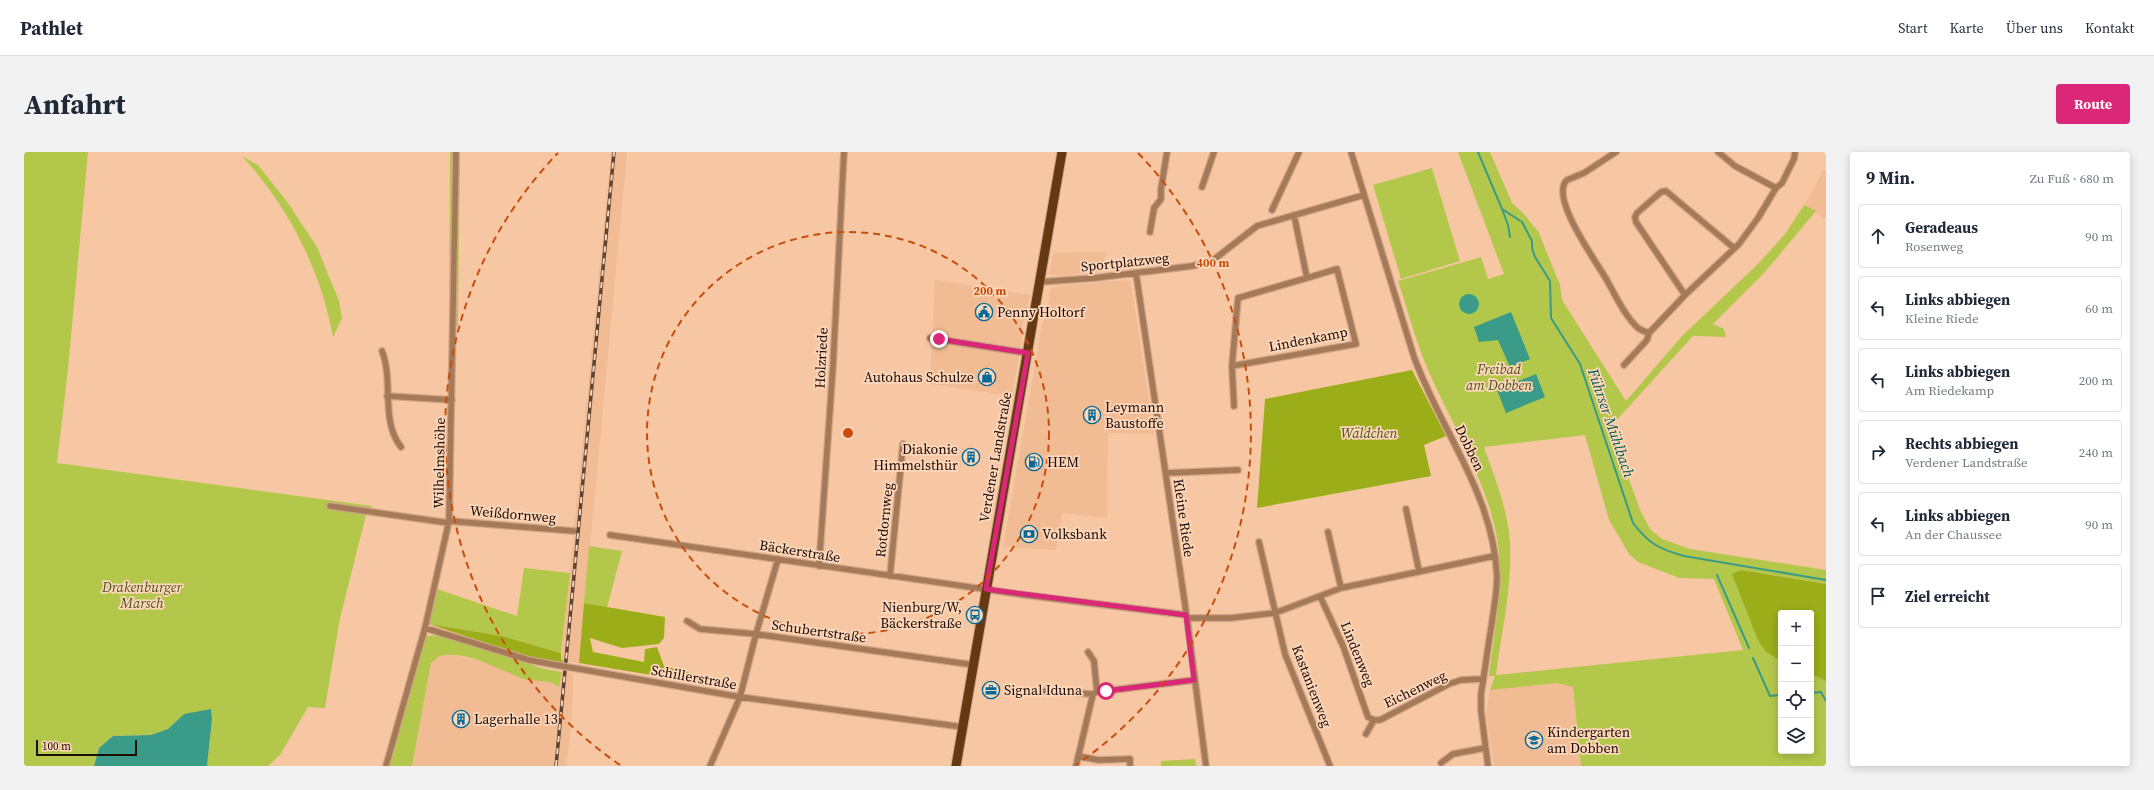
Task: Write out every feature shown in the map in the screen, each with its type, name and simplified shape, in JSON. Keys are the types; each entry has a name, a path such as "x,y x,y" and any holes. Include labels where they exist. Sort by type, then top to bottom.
{"main road":[{"name":"Verdener Landstraße","path":"956,766 1062,152"}],"street":[{"name":"Wilhelmshöhe","path":"386,766 425,628 449,522 456,152"},
{"name":"Holzriede","path":"819,566 833,366 844,152"},
{"path":"1150,232 1154,208 1161,199 1161,189 1167,152"},
{"path":"1202,187 1214,152"},
{"path":"1272,210 1299,152"},
{"name":"Dobben","path":"1351,152 1422,380 1478,491 1489,526 1497,576 1483,679 1481,711 1488,766"},
{"path":"1616,152 1598,165 1565,182 1563,190 1566,204 1574,226 1614,294 1638,327 1649,333"},
{"path":"1718,152 1735,166 1776,188"},
{"path":"1624,365 1647,340 1649,333 1685,295 1734,248 1758,218 1776,188 1782,183 1794,159 1795,152"},
{"path":"1685,295 1636,222 1635,217 1637,213 1661,192 1666,192 1734,248"},
{"name":"Sportplatzweg","path":"1040,282 1136,273 1192,266 1212,261 1256,226 1364,195"},
{"path":"1294,215 1307,278"},
{"name":"Lindenkamp","path":"1232,366 1356,344 1337,269 1238,298 1232,366 1234,406"},
{"name":"Kleine Riede","path":"1136,273 1166,473 1167,492 1187,616 1206,766"},
{"path":"930,338 1028,353"},
{"path":"382,351 386,360 387,396 393,436 401,447"},
{"path":"387,396 452,400"},
{"name":"Rotdornweg","path":"890,576 903,444"},
{"path":"1166,473 1238,470"},
{"name":"Weißdornweg","path":"330,506 449,522 574,531"},
{"path":"1406,509 1419,571"},
{"path":"1328,532 1341,588"},
{"name":"Bäckerstraße","path":"610,535 890,576 1187,616 1230,618 1275,613 1341,588 1494,556"},
{"name":"Kastanienweg","path":"1259,542 1286,654 1330,766"},
{"path":"710,766 741,697 756,634 778,559"},
{"name":"Lindenweg","path":"1320,596 1343,646 1368,717 1374,720"},
{"name":"Schubertstraße","path":"687,621 700,629 756,634 974,665"},
{"name":"Schillerstraße","path":"425,628 529,660 556,665 741,697 963,727"},
{"path":"1076,766 1095,693 1094,661 1088,652"},
{"name":"Eichenweg","path":"1366,734 1374,720 1380,720 1449,684 1461,680 1483,679"},
{"path":"1034,691 1095,693 1194,680"},
{"path":"1441,763 1453,754 1485,748"},
{"path":"1078,756 1098,760 1130,759 1130,766"}],"shaded area":[{"path":"611,152 627,152 579,663 561,660"},
{"path":"1826,169 1826,219 1804,205 1815,187 1822,171"},
{"path":"1106,252 1102,272 1060,276 1049,274 1053,253"},
{"path":"935,280 1030,295 1022,327 1022,340 1012,396 930,384"},
{"path":"1127,280 1131,283 1154,434 1108,433 1107,518 1062,513 1056,550 1003,547 1043,320 1048,309 1050,290 1057,286"},
{"path":"452,655 485,662 525,679 554,682 559,686 562,672 573,673 572,717 566,766 412,766 431,663 439,656"},
{"name":"Kindergarten am Dobben","path":"1557,683 1573,687 1581,766 1494,766 1486,713 1490,690"}],"green space":[{"name":"Drakenburger Marsch","path":"24,152 88,152 68,369 57,463 372,506 366,515 340,618 325,708 308,707 280,755 268,766 207,766 212,719 211,709 183,715 168,729 151,735 113,736 99,748 94,766 24,766"},
{"path":"450,152 460,152 458,326 449,325"},
{"name":"Freibad am Dobben","path":"1458,152 1490,152 1512,203 1525,215 1539,233 1560,285 1562,300 1626,401 1683,335 1758,264 1785,234 1804,205 1816,211 1765,272 1713,324 1724,329 1726,337 1693,336 1613,424 1624,465 1640,510 1650,529 1662,539 1690,549 1826,570 1826,584 1741,570 1766,652 1778,659 1778,754 1814,754 1814,675 1826,681 1826,766 1581,766 1573,687 1557,683 1490,690 1495,676 1489,676 1497,614 1500,568 1495,529 1489,506 1471,459 1428,370 1398,281 1481,257 1488,279 1504,274","holes":["1585,435 1609,520 1629,554 1638,562 1679,578 1714,579 1743,650 1496,675 1507,604 1510,550 1509,532 1505,510 1484,447"]},
{"path":"242,156 258,165 288,203 317,247 339,301 342,318 333,337 328,312 320,287 300,240 274,196 259,175"},
{"path":"1432,168 1460,261 1401,279 1373,185"},
{"name":"Wäldchen","path":"1412,370 1446,436 1424,445 1431,476 1257,508 1265,399"},
{"path":"589,546 622,551 607,608 584,603"},
{"path":"524,568 570,573 561,653 502,636 429,624 437,589 517,616"},
{"path":"1741,570 1826,584 1826,681 1814,675 1814,610 1778,610 1778,659 1766,652 1758,640 1732,574"},
{"path":"584,603 665,617 664,638 659,644 622,648 590,638 593,652 644,662 645,649 657,647 664,666 729,684 729,688 579,663"},
{"path":"429,624 502,636 561,653 561,660 563,660 564,664 533,659"},
{"path":"439,635 545,669 562,672 559,687 555,684 547,682 524,679 472,658 450,655 440,656 431,663 412,766 389,766 426,636"},
{"path":"1195,759 1196,766 1161,766 1161,761"}],"water":[{"path":"1469,294 1476,297 1479,304 1476,311 1469,314 1462,311 1459,304 1462,297"},
{"path":"1511,312 1530,359 1510,367 1498,340 1479,342 1474,327"},
{"path":"1536,374 1545,397 1506,413 1497,390"},
{"path":"211,709 212,719 207,766 94,766 99,748 113,736 151,735 168,729 184,714"}],"waterway":[{"name":"Führser Mühlbach","path":"1478,152 1502,209 1522,222 1532,241 1532,248 1535,257 1550,281 1551,318 1580,364 1633,523 1644,536 1655,545 1684,556 1826,580"},
{"path":"1502,209 1508,225 1510,237"},
{"path":"1717,575 1749,648"},
{"path":"1753,658 1770,696 1778,695"},
{"path":"1814,693 1821,692 1826,701"}],"railway":[{"path":"556,766 614,152"}],"place":[{"name":"Penny Holtorf","path":"984,312"},
{"name":"Autohaus Schulze","path":"987,377"},
{"name":"Leymann Baustoffe","path":"1092,415"},
{"name":"Diakonie Himmelsthür","path":"971,457"},
{"name":"HEM","path":"1034,462"},
{"name":"Volksbank","path":"1029,534"},
{"name":"Nienburg/W, Bäckerstraße","path":"975,615"},
{"name":"Signal Iduna","path":"991,690"},
{"name":"Lagerhalle 13","path":"461,719"},
{"name":"Kindergarten am Dobben","path":"1534,740"}],"route":[{"path":"939,339 1028,353 986,589 1186,615 1194,680 1106,691"}]}
